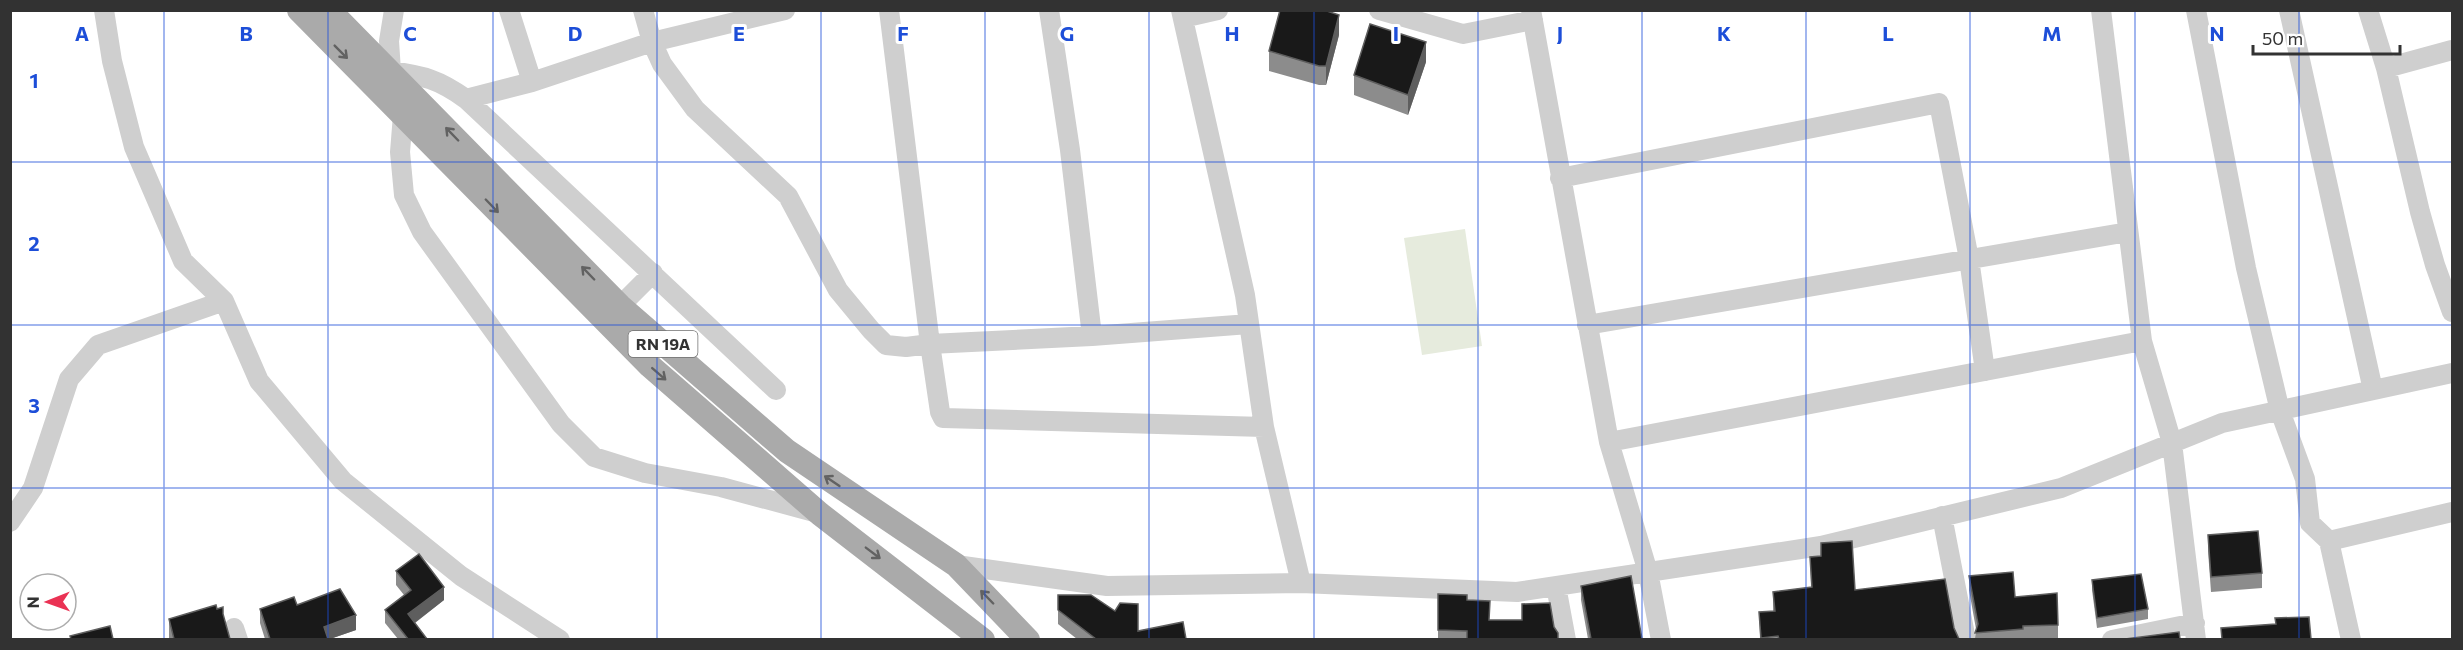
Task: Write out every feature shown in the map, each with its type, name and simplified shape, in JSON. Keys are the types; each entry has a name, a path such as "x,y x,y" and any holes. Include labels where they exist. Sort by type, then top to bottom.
{"main road":[{"name":"RN 19A","path":"299,10 650,366 820,514 983,639"},
{"name":"RN 19A","path":"329,10 620,306 787,451 956,565 1028,639"}],"street":[{"path":"104,10 112,61 134,147 183,261 224,301 259,381 344,481 461,576 560,639"},
{"path":"393,10 389,41 391,71 420,75 444,83 466,99 776,390"},
{"path":"509,10 532,82"},
{"path":"643,10 652,42 662,64 695,109 788,196 838,290 886,345 906,347 1249,324"},
{"path":"466,99 532,82 652,42 785,10"},
{"path":"890,10 930,344 940,412 943,418 1264,427"},
{"path":"1049,10 1070,150 1092,336"},
{"path":"1218,10 1182,14 1245,295 1264,427 1301,583"},
{"path":"1379,10 1463,34 1532,15 1609,442 1648,572 1661,639"},
{"path":"2101,10 2142,341 2172,443 2195,631 2112,639"},
{"path":"2196,10 2246,268 2280,411 2305,479 2310,523 2329,541 2350,639"},
{"path":"2289,10 2373,390"},
{"path":"2368,10 2386,68 2434,265 2452,312"},
{"path":"2386,68 2452,50"},
{"path":"1560,178 1939,103 1986,371"},
{"path":"403,115 400,152 404,195 422,232 561,424 594,457 645,473 721,488 820,514"},
{"path":"1587,325 2128,232"},
{"path":"620,306 653,273"},
{"path":"10,522 33,488 69,379 98,345 224,301"},
{"path":"1609,442 2142,341"},
{"path":"956,565 1107,586 1301,583 1517,592 1821,546 2061,488 2222,423 2452,374"},
{"path":"2329,541 2452,512"},
{"path":"1942,516 1966,639"},
{"path":"1556,586 1566,639"}],"shaded area":[{"path":"1465,229 1482,346 1422,355 1404,238"}],"building":[{"path":"1280,10 1324,10 1339,15 1326,66 1269,51"},
{"path":"1370,24 1426,42 1408,95 1354,75"},
{"path":"2258,531 2262,573 2211,577 2208,535"},
{"path":"1852,541 1855,590 1945,579 1954,628 1959,639 1779,639 1778,636 1761,638 1759,612 1775,611 1773,592 1812,587 1810,557 1821,556 1821,543"},
{"path":"419,554 444,587 408,614 427,639 408,639 385,610 411,590 396,571"},
{"path":"2013,572 2015,597 2057,593 2058,625 2023,626 2023,629 1975,633 1978,624 1969,576"},
{"path":"2141,574 2148,609 2097,618 2092,580"},
{"path":"1631,576 1642,639 1591,639 1581,586"},
{"path":"340,589 356,615 324,627 328,639 270,639 260,609 294,597 297,605"},
{"path":"1438,594 1467,595 1467,600 1490,601 1489,620 1522,620 1522,604 1550,603 1558,639 1467,639 1467,631 1438,630"},
{"path":"1058,595 1091,595 1115,611 1120,603 1138,604 1138,631 1183,622 1186,639 1096,639 1058,610"},
{"path":"216,605 217,609 223,607 230,639 174,639 169,619"},
{"path":"2309,617 2311,639 2222,639 2221,628 2276,624 2275,618"},
{"path":"110,626 113,639 71,639 70,636"},
{"path":"2179,632 2180,639 2125,639"}]}
